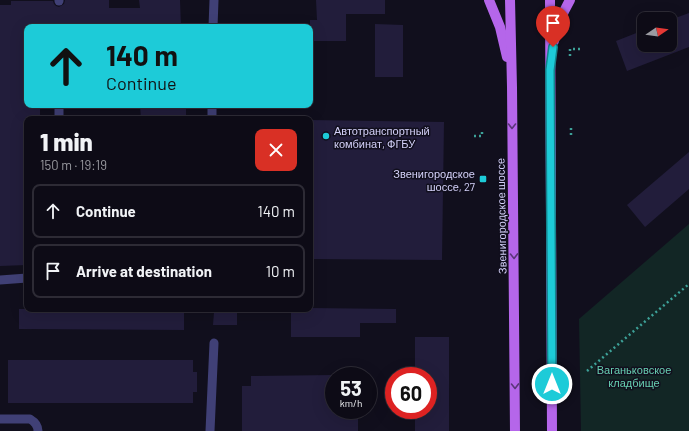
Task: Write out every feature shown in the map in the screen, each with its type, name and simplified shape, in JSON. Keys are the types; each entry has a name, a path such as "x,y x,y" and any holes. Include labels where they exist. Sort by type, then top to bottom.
{"main road":[{"path":"489,0 500,27 512,86"},
{"name":"Звенигородское шоссе","path":"510,0 515,431"},
{"path":"550,0 552,431"},
{"path":"550,70 556,30 562,14 570,0"}],"lane":[{"path":"213,24 214,0"},
{"path":"0,280 24,278"},
{"path":"210,431 214,343"},
{"path":"0,419 30,419 37,424 38,431"}],"path":[{"path":"570,56 570,49 580,49"},
{"path":"571,128 571,136"},
{"path":"474,136 482,136 482,129"},
{"path":"587,371 689,284"}],"green space":[{"name":"Ваганьковское кладбище","path":"689,224 689,431 581,431 579,319"}],"building":[{"path":"65,0 109,0 109,8 140,8 139,0 180,0 181,24 24,24 24,108 40,108 40,116 24,116 24,265 0,266 0,5 11,5 11,1 53,1 56,6 59,7 64,4"},
{"path":"316,0 385,0 385,14 346,14 346,41 313,41 313,24 310,24 310,20 317,20"},
{"path":"689,13 689,47 677,52 677,17"},
{"path":"375,24 403,25 403,77 375,77"},
{"path":"637,33 637,52 676,52 627,71 616,41"},
{"path":"140,108 186,108 186,116 141,116"},
{"path":"313,120 444,122 442,260 313,259"},
{"path":"689,152 689,189 645,227 627,205"},
{"path":"313,308 396,309 396,323 360,323 360,337 291,337 291,312 313,312"},
{"path":"19,309 24,309 24,312 184,312 184,330 19,329"},
{"path":"214,312 237,312 237,325 213,325"},
{"path":"415,337 449,337 449,431 415,431 415,419 437,419 437,367 415,367"},
{"path":"8,360 193,360 193,372 197,372 197,392 193,392 193,403 8,403"},
{"path":"325,375 325,419 358,419 358,431 242,431 242,386 251,386 251,376"}],"place":[{"name":"Автотранспортный комбинат, ФГБУ","path":"326,136"},
{"name":"Звенигородское шоссе, 27","path":"483,179"}],"route":[{"path":"552,384 550,70 553,47"}]}
